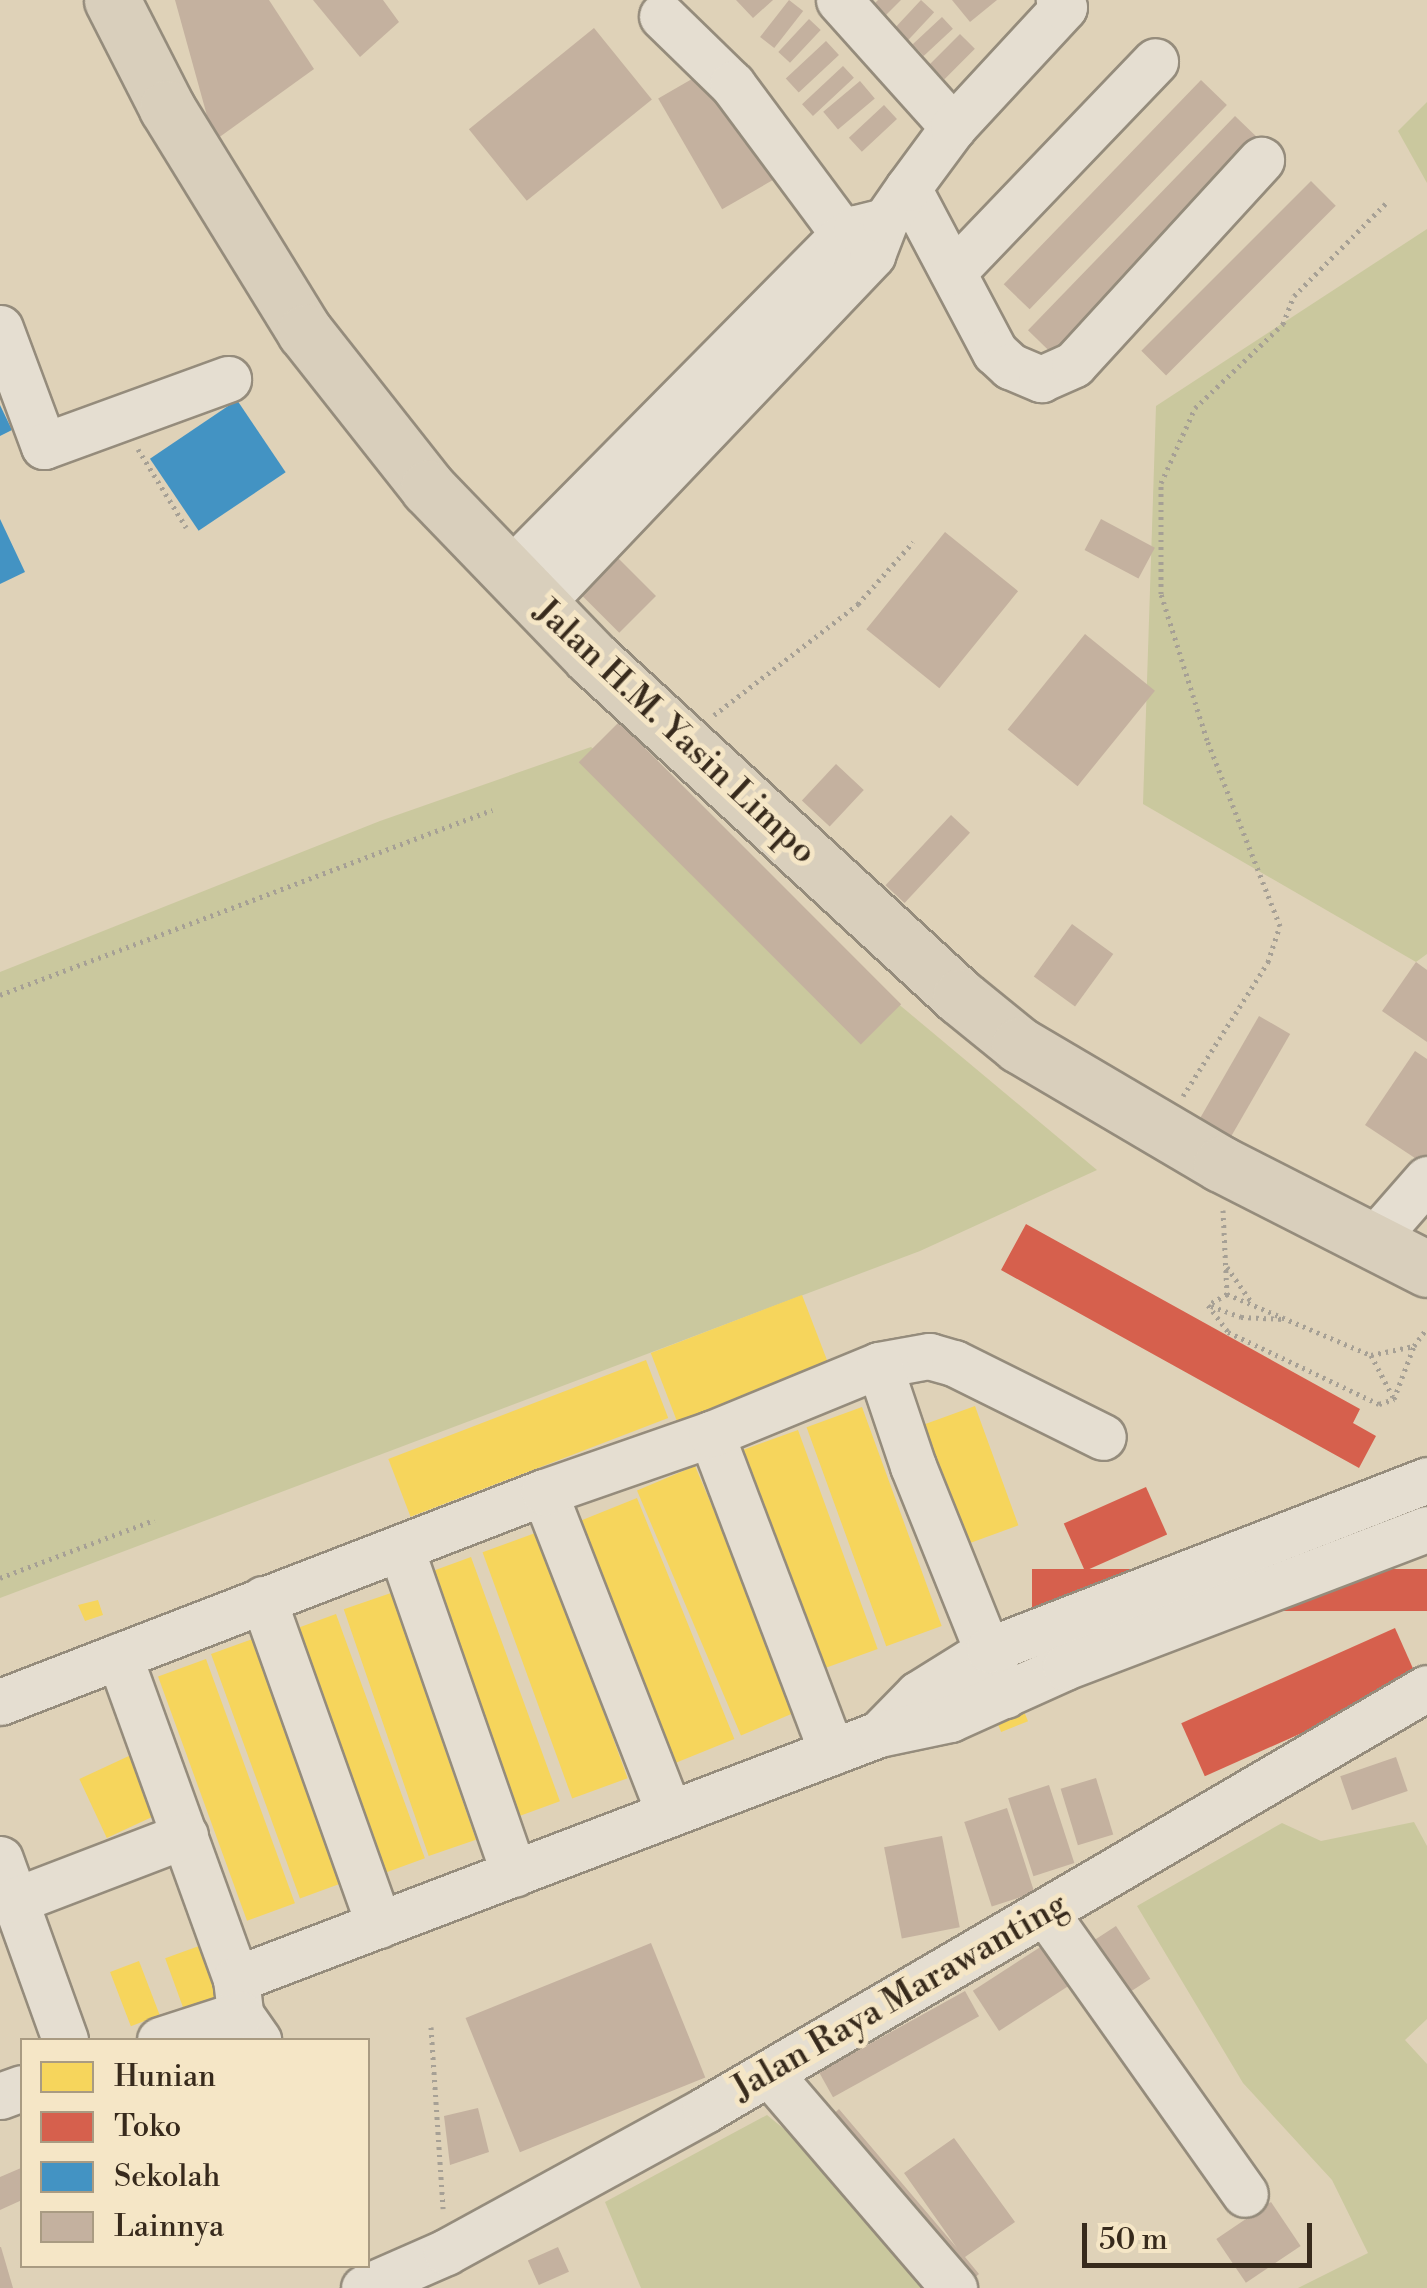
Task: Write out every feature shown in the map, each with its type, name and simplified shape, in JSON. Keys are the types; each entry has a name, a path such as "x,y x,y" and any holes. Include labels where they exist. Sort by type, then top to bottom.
{"main road":[{"name":"Jalan H.M. Yasin Limpo","path":"112,0 167,108 305,332 383,435 523,590 988,1020 1075,1080 1220,1164 1427,1269"}],"street":[{"path":"839,0 953,127"},
{"path":"523,590 880,215 953,127 1064,6 1059,0"},
{"path":"662,16 732,84 880,215 953,272 1002,359 1042,379 1060,374 1074,364 1261,160"},
{"path":"953,272 1156,61"},
{"path":"0,328 44,446 228,379"},
{"path":"1371,1243 1427,1179"},
{"path":"0,1702 544,1492 711,1434 879,1365 929,1356 954,1363 1103,1437"},
{"path":"879,1365 913,1466 1005,1695"},
{"path":"711,1434 832,1752"},
{"path":"166,2038 245,2011 380,1925 879,1734 934,1725 1005,1695 1057,1647 1427,1480"},
{"path":"544,1492 668,1812"},
{"path":"879,1734 918,1694 988,1650 1057,1647 1427,1529"},
{"path":"400,1550 514,1874"},
{"path":"262,1599 380,1925"},
{"path":"119,1656 245,2011"},
{"name":"Jalan Raya Marawanting","path":"364,2288 446,2252 769,2074 1424,1698"},
{"path":"16,1900 185,1835"},
{"path":"0,1859 64,2038"},
{"path":"1046,1913 1245,2194"},
{"path":"769,2074 954,2288"}],"path":[{"path":"1162,1129 1268,962 1280,926 1206,740 1161,594 1161,483 1195,408 1283,324 1294,296 1387,202"},
{"path":"121,421 186,527"},
{"path":"686,740 746,686 858,604 913,542"},
{"path":"0,995 492,810"},
{"path":"1220,1164 1227,1294"},
{"path":"1225,1264 1254,1306"},
{"path":"1208,1305 1227,1294"},
{"path":"1227,1294 1371,1355 1414,1346"},
{"path":"1208,1305 1241,1318 1286,1319"},
{"path":"1208,1305 1228,1332 1378,1404 1394,1399"},
{"path":"1394,1399 1414,1346 1427,1328"},
{"path":"1371,1355 1394,1399"},
{"path":"0,1578 154,1520"},
{"path":"431,2026 446,2252"}],"shaded area":[{"path":"1427,102 1427,183 1398,131"},
{"path":"1427,229 1427,954 1416,962 1143,804 1156,406"},
{"path":"591,747 1097,1170 920,1251 0,1598 0,972 380,821"},
{"path":"1414,1822 1427,1846 1427,2019 1405,2040 1427,2064 1427,2288 1298,2288 1368,2253 1332,2180 1243,2083 1137,1906 1282,1823 1321,1841"},
{"path":"767,2115 978,2288 641,2288 605,2202"}],"building: Hunian":[{"path":"802,1295 833,1375 682,1433 651,1353"},
{"path":"646,1360 668,1418 411,1517 388,1459"},
{"path":"975,1406 1018,1525 967,1544 923,1425"},
{"path":"862,1407 942,1626 886,1646 807,1427"},
{"path":"798,1430 878,1649 816,1672 736,1453"},
{"path":"695,1466 799,1711 741,1735 637,1491"},
{"path":"637,1498 734,1739 669,1766 571,1525"},
{"path":"538,1532 628,1778 572,1798 483,1552"},
{"path":"471,1557 560,1801 512,1819 423,1574"},
{"path":"391,1593 476,1840 429,1856 344,1609"},
{"path":"98,1600 103,1615 85,1621 78,1605"},
{"path":"336,1614 425,1858 377,1876 288,1631"},
{"path":"258,1637 347,1881 300,1898 211,1654"},
{"path":"206,1659 295,1903 247,1921 158,1676"},
{"path":"1019,1699 1028,1721 1001,1732 992,1710"},
{"path":"131,1755 158,1814 107,1838 79,1779"},
{"path":"199,1946 219,2001 185,2014 165,1958"},
{"path":"139,1961 160,2015 131,2026 110,1972"}],"building: Toko":[{"path":"1026,1224 1360,1409 1353,1423 1376,1436 1359,1468 1001,1270"},
{"path":"1146,1487 1167,1535 1085,1571 1064,1524"},
{"path":"1032,1569 1427,1569 1427,1611 1032,1611"},
{"path":"1395,1628 1419,1681 1205,1776 1181,1723"}],"building: Sekolah":[{"path":"237,400 286,472 199,531 150,459"},
{"path":"0,405 12,430 0,436"},
{"path":"0,519 25,572 0,584"}],"building: Lainnya":[{"path":"175,0 269,0 314,69 214,141"},
{"path":"313,0 383,0 399,22 360,57"},
{"path":"736,0 773,0 753,18"},
{"path":"789,0 803,11 774,48 760,37"},
{"path":"878,0 901,0 884,17 873,5"},
{"path":"921,0 934,12 908,41 894,29"},
{"path":"952,0 997,0 970,22"},
{"path":"942,17 953,29 924,56 913,44"},
{"path":"809,19 821,30 790,63 778,52"},
{"path":"594,28 652,99 527,201 469,129"},
{"path":"960,34 975,49 944,79 930,64"},
{"path":"826,41 839,55 799,92 786,79"},
{"path":"843,66 854,78 813,116 802,104"},
{"path":"711,68 775,179 722,209 658,98"},
{"path":"1201,80 1227,105 1030,309 1004,284"},
{"path":"860,81 875,99 838,129 823,112"},
{"path":"884,105 897,119 862,152 849,138"},
{"path":"1235,116 1260,140 1053,355 1028,330"},
{"path":"1311,181 1336,206 1166,375 1141,351"},
{"path":"1101,519 1155,548 1138,579 1085,550"},
{"path":"945,532 1018,591 939,688 866,629"},
{"path":"615,555 656,596 619,633 578,592"},
{"path":"1085,634 1155,691 1078,786 1008,730"},
{"path":"619,722 901,1004 861,1044 579,762"},
{"path":"836,764 864,790 830,826 802,801"},
{"path":"951,815 970,833 905,903 886,885"},
{"path":"1072,924 1113,954 1075,1007 1034,977"},
{"path":"1416,962 1427,970 1427,1042 1382,1011"},
{"path":"1259,1016 1290,1034 1228,1141 1197,1123"},
{"path":"1415,1051 1427,1059 1427,1166 1365,1125"},
{"path":"1396,1757 1408,1791 1352,1810 1340,1776"},
{"path":"1096,1778 1113,1834 1078,1845 1061,1789"},
{"path":"1049,1785 1074,1863 1033,1876 1008,1798"},
{"path":"1007,1808 1035,1893 992,1907 964,1822"},
{"path":"942,1836 960,1927 902,1939 884,1847"},
{"path":"1116,1926 1150,1979 1118,2000 1084,1947"},
{"path":"651,1943 705,2077 520,2152 466,2018"},
{"path":"1045,1944 1071,1984 999,2031 973,1991"},
{"path":"965,1991 979,2016 833,2097 819,2072"},
{"path":"478,2108 489,2152 450,2165 444,2116"},
{"path":"839,2109 957,2248 904,2173 954,2138 1015,2222 965,2257 979,2274 962,2288 819,2127"},
{"path":"20,2168 20,2201 0,2210 0,2177"},
{"path":"1271,2202 1301,2246 1246,2283 1216,2239"},
{"path":"1,2247 13,2288 0,2288"},
{"path":"558,2247 569,2272 539,2285 528,2260"}]}
